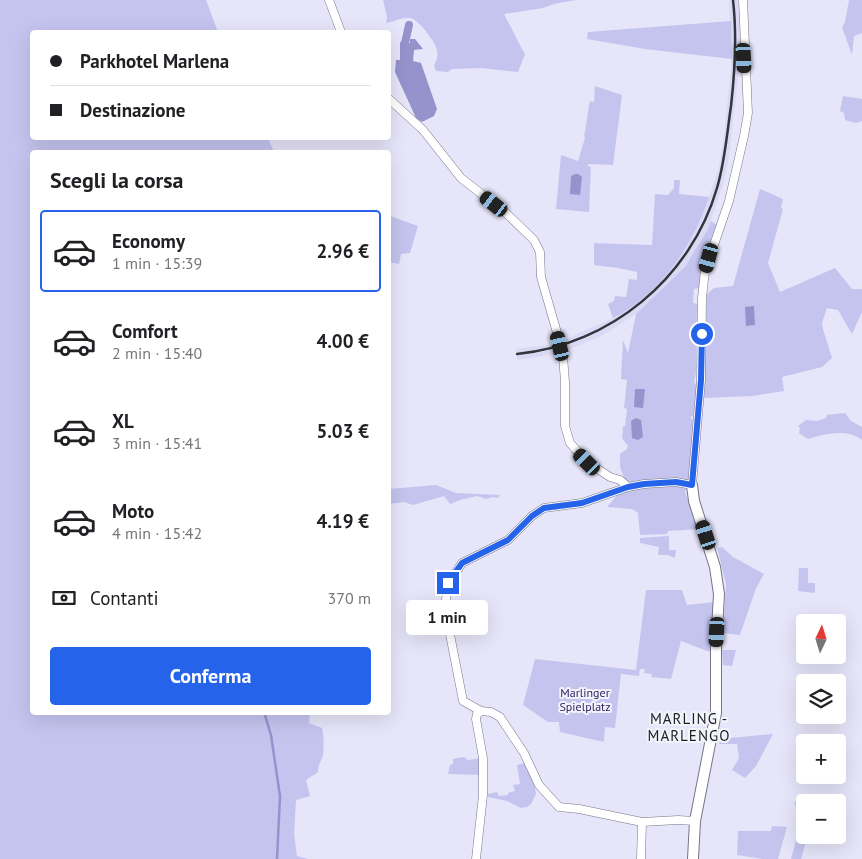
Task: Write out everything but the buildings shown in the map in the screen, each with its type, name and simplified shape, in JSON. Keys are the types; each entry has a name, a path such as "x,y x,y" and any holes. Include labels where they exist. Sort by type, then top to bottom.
{"street":[{"path":"329,0 339,30"},
{"path":"694,859 695,821 716,713 716,647 719,594 715,567 694,501 692,485 701,380 702,298 705,272 729,201 748,113 743,0"},
{"path":"391,102 438,146 461,178 507,214 534,240 540,252 541,277 563,356 565,426 570,443 587,462 605,474 620,480 628,487"},
{"path":"692,485 662,482 628,487 582,503 544,508 532,516 513,537 489,551 462,563 448,583 446,614 463,701 481,711 491,712 500,716 524,753 539,785 559,807 579,809 642,822 695,821"},
{"path":"476,859 484,795 483,758 476,719 477,714 481,711"},
{"path":"641,859 642,822"}],"shaded area":[{"path":"729,0 738,0 740,59 729,156 724,181 708,229 694,253 685,267 636,314 603,335 568,350 517,360 516,349 548,345 566,339 613,318 636,305 667,274 693,237 705,210 719,167 723,145 732,59"},
{"path":"410,39 415,39 423,49 414,50 413,61 421,63 437,109 434,116 422,122 416,118 395,72 396,60 400,60 400,42 410,43"},
{"path":"575,174 582,177 580,195 570,194 571,176"},
{"path":"754,306 755,325 746,326 745,307"},
{"path":"635,389 645,389 643,408 634,407"},
{"path":"636,418 641,420 643,437 638,440 632,438 631,421"}],"green space":[{"path":"0,0 206,0 217,30 30,30 30,140 269,140 273,150 30,150 30,715 310,715 309,723 322,728 324,741 323,755 318,772 306,780 310,796 296,800 294,834 297,856 308,859 0,859"},
{"path":"383,0 576,0 543,8 504,14 525,54 518,72 481,68 452,69 448,72 436,71 434,65 437,60 436,47 420,24 410,18 386,23 387,17"},
{"path":"849,0 862,0 862,33 854,36 852,55 842,27 845,22"},
{"path":"731,21 732,59 645,49 587,39 588,32"},
{"path":"595,86 622,95 613,165 588,164 591,167 589,212 556,209 561,155 578,161 585,138 590,101 594,102"},
{"path":"843,96 862,99 862,121 856,123 845,120 844,113 840,111"},
{"path":"674,180 680,180 679,194 709,197 704,212 689,242 671,270 636,304 613,318 608,304 614,301 615,296 626,297 629,279 637,280 637,272 594,265 594,243 652,245 655,194 668,195 674,188"},
{"path":"760,189 783,199 781,208 783,209 768,263 780,292 835,268 852,289 862,289 862,312 852,334 838,310 827,308 822,323 832,358 822,367 782,377 784,391 752,396 704,398 707,294 714,288 733,286"},
{"path":"391,216 418,226 410,253 401,254 399,264 391,262"},
{"path":"711,221 717,225 703,262 699,288 694,289 693,303 697,304 696,373 694,382 697,386 694,412 693,416 690,417 693,420 694,447 690,478 685,492 699,529 668,531 667,534 640,535 638,513 632,509 607,507 619,493 625,480 620,467 620,454 628,446 622,438 627,409 624,408 627,380 621,379 623,340 628,353 636,314 685,267"},
{"path":"845,413 851,421 862,427 862,440 856,436 843,433 828,434 808,439 799,433 800,428 798,426 806,420 817,421 826,418 827,415"},
{"path":"436,485 456,493 500,495 498,498 486,499 477,496 450,504 444,496 413,505 404,502 391,504 391,489"},
{"path":"669,536 669,550 676,550 675,558 668,555 658,555 659,547 640,543 640,538"},
{"path":"722,547 733,557 764,574 756,588 740,635 723,633 726,584 717,548"},
{"path":"799,568 808,568 808,583 815,583 815,593 798,591"},
{"name":"Marlinger Spielplatz","path":"646,590 682,590 687,605 714,602 710,652 681,641 671,679 651,677 652,674 644,673 645,669 640,669 639,676 621,674 615,728 605,727 604,742 560,732 559,722 548,722 523,705 535,659 636,670"},
{"path":"722,650 736,650 732,666 723,665"},
{"path":"773,734 756,766 745,778 732,770 739,758 737,744 719,744 721,739"},
{"path":"464,757 468,760 483,758 483,775 448,774 450,765 453,764 453,759"},
{"path":"524,763 534,782 536,794 531,804 521,808 507,801 488,797 488,794 497,792 499,796 508,795 508,793 515,791 513,785 520,784 517,765"},
{"path":"772,826 787,827 778,859 737,855 738,831 771,831"},
{"path":"796,841 796,844 805,844 801,859 791,859"}],"waterway":[{"path":"405,43 409,25"},
{"path":"265,715 271,735 280,796 277,859"}],"railway":[{"path":"517,354 551,348 584,337 614,321 642,301 667,278 688,251 705,221 720,178 724,157 734,66 735,26 733,0"}],"district":[{"name":"MARLING - MARLENGO","path":"689,726"}],"route":[{"path":"448,583 462,563 489,551 513,537 532,516 544,508 582,503 628,487 644,484 676,482 692,485 701,380 702,334"}]}
